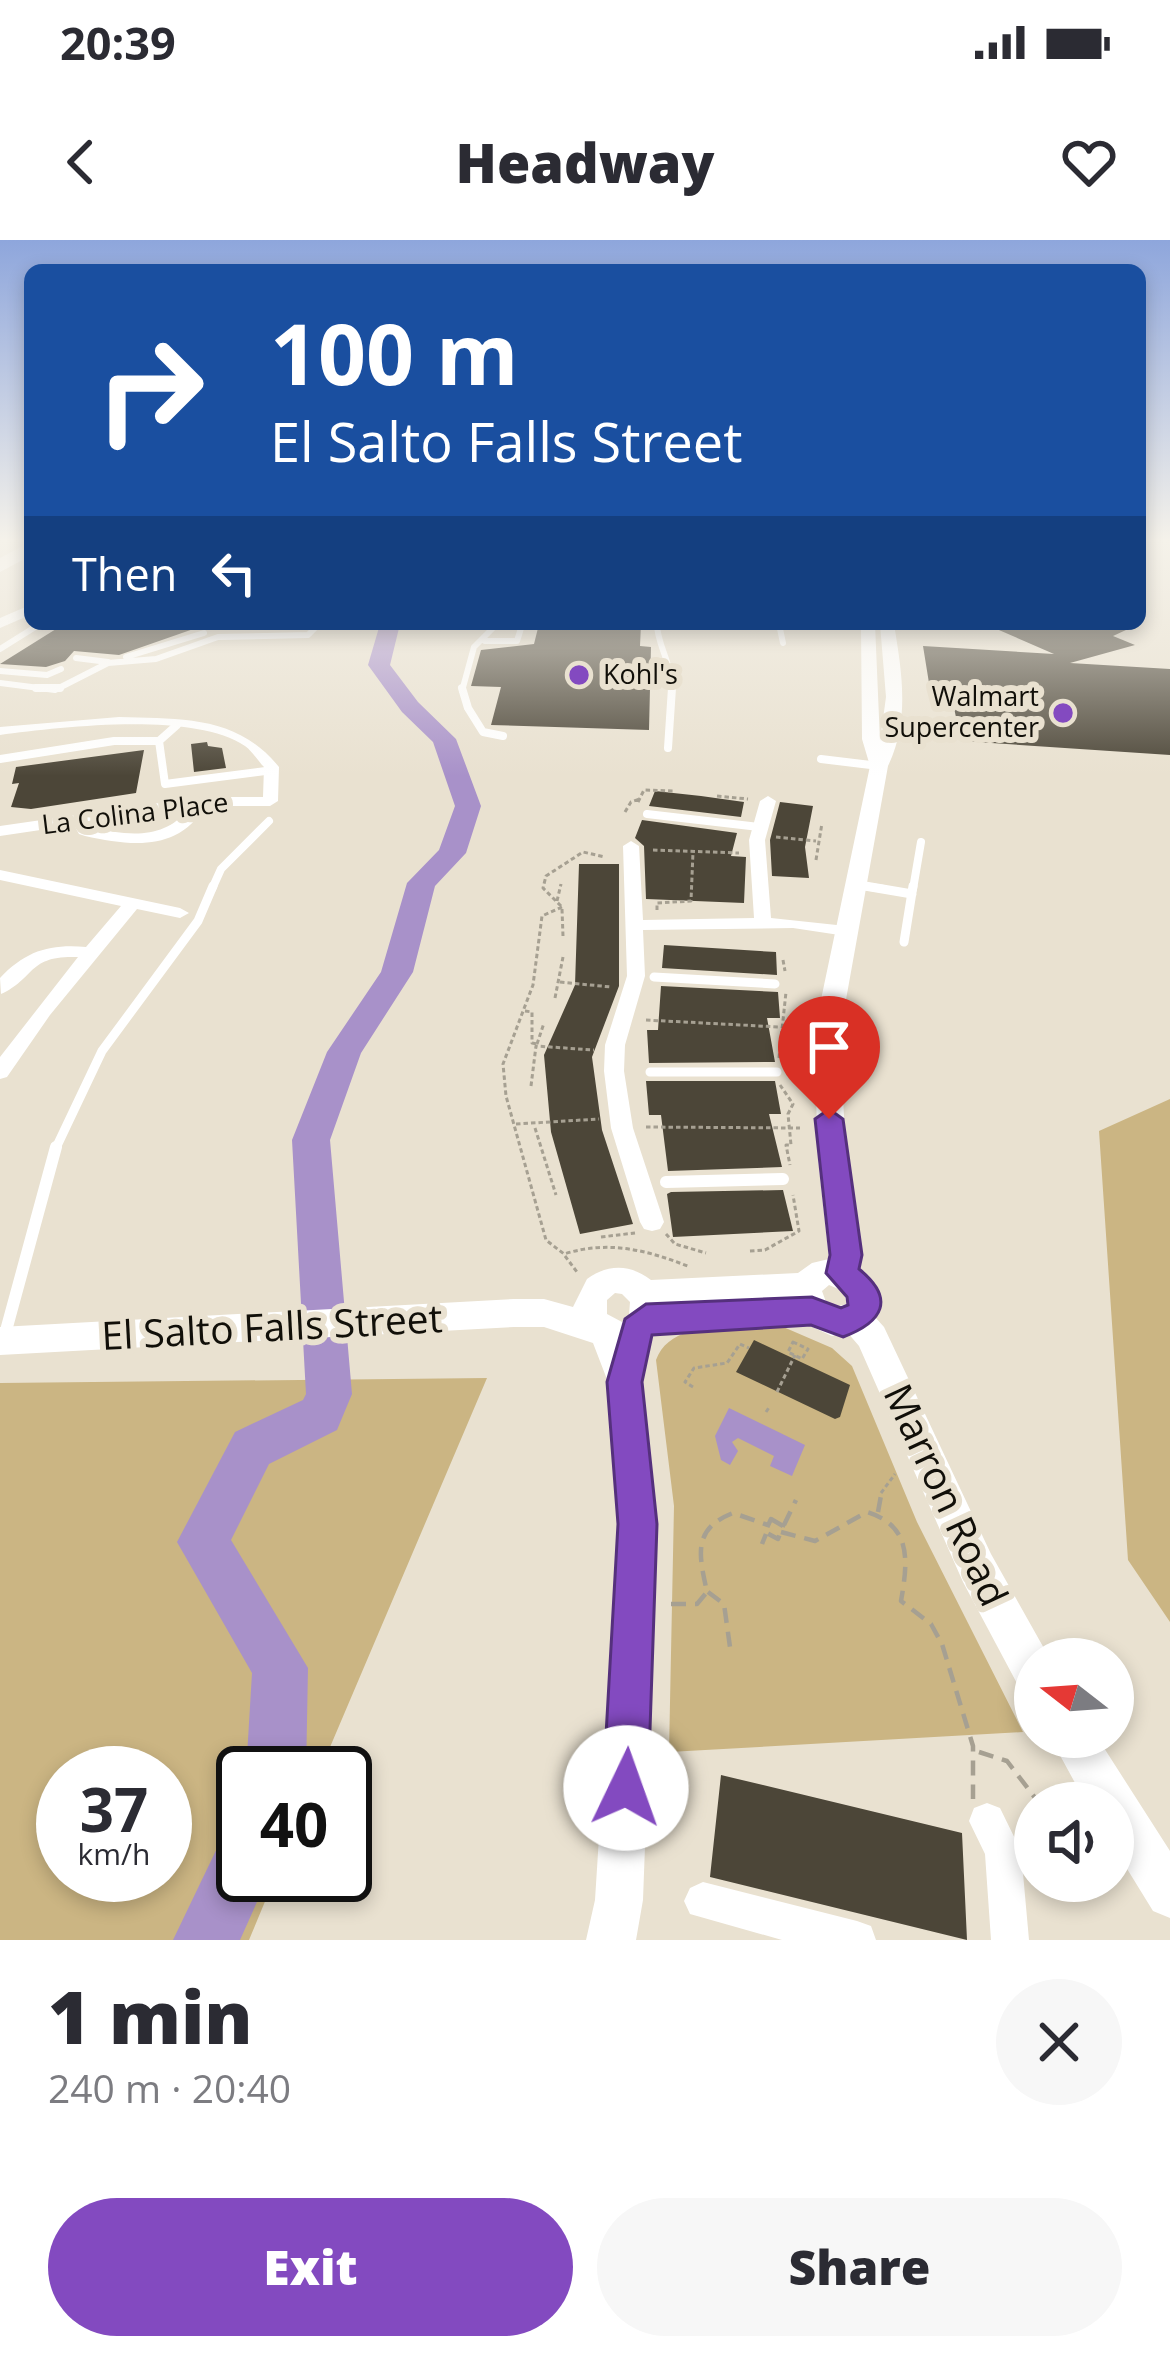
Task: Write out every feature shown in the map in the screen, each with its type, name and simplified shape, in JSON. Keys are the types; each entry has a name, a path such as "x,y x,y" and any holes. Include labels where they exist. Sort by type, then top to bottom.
{"street":[{"path":"868,630 871,739 879,766"},
{"path":"842,1273 846,1255 826,1079 826,1033 879,766 893,743 894,686 888,630"},
{"path":"0,731 121,721 177,724 254,742 274,770"},
{"name":"La Colina Place","path":"0,831 201,802 270,801 274,770"},
{"path":"762,801 759,832 772,924"},
{"path":"80,820 86,831 152,842 188,824 201,802"},
{"path":"640,848 634,925 639,979 615,1045 622,1129 651,1182 653,1229"},
{"path":"0,875 180,913"},
{"path":"0,1072 43,1011 130,906"},
{"path":"634,925 772,924 845,936"},
{"path":"1,988 27,959 51,949 93,953"},
{"path":"842,1273 858,1283 866,1299 855,1318 832,1322 807,1311 815,1275 842,1273"},
{"path":"610,1940 619,1900 638,1524 614,1310"},
{"name":"El Salto Falls Street","path":"2,1341 529,1313 807,1311"},
{"name":"Marron Road","path":"855,1318 872,1337 977,1568 1015,1638"},
{"path":"980,1811 1004,1851 1010,1940"},
{"path":"1134,1837 1170,1894"},
{"path":"703,1900 857,1940"}],"lane":[{"path":"0,649 30,630"},
{"path":"0,683 55,690 108,663 207,630"},
{"path":"204,633 218,637 308,635 313,630"},
{"path":"495,630 474,647 459,686 460,700 483,732 503,736"},
{"path":"485,641 517,641 520,630"},
{"path":"657,630 671,660 668,748"},
{"path":"780,630 783,643"},
{"path":"76,658 108,663 156,659 218,637"},
{"path":"0,671 88,673"},
{"path":"0,759 114,741 159,741 177,724"},
{"path":"159,741 165,784 274,770"},
{"path":"820,759 879,766"},
{"path":"647,814 759,832"},
{"path":"2,1341 52,1156 102,1051 198,921 221,869 269,821"},
{"path":"904,942 921,842"},
{"path":"856,885 912,894"},
{"path":"639,979 781,982"},
{"path":"650,1072 777,1072"},
{"path":"651,1182 790,1180"}],"path":[{"path":"625,812 638,794"},
{"path":"717,796 762,801"},
{"path":"816,860 822,823"},
{"path":"759,832 816,841"},
{"path":"640,848 746,853"},
{"path":"658,912 657,903 691,901 693,851"},
{"path":"563,936 562,907 543,888 551,871 583,852 605,857"},
{"path":"555,901 561,898 561,884"},
{"path":"562,907 542,916 533,986 503,1064 546,1240 614,1310"},
{"path":"555,998 563,957"},
{"path":"750,1250 765,1250 799,1231 786,1144 791,1145 793,1104 777,1072 777,1041 781,1042 788,1018 781,982 783,960"},
{"path":"560,982 639,979"},
{"path":"523,1010 532,1012 532,1043 599,1050"},
{"path":"646,1020 783,1028"},
{"path":"531,1086 544,1023"},
{"path":"514,1124 605,1118"},
{"path":"537,1126 534,1130 556,1195"},
{"path":"646,1127 800,1128"},
{"path":"601,1237 653,1229 675,1244 706,1253"},
{"path":"564,1254 584,1246 618,1245 691,1268"},
{"path":"777,1392 795,1355 802,1359 808,1348 801,1345 807,1311"},
{"path":"698,1386 685,1382 694,1368 723,1365 740,1344 749,1348"},
{"path":"878,1514 882,1489 895,1474"},
{"path":"730,1647 724,1604 706,1592 696,1556 704,1531 733,1513 778,1539 796,1500"},
{"path":"762,1544 771,1519 782,1529 815,1541 828,1538 855,1515 878,1514 899,1528 908,1560 899,1614"},
{"path":"671,1604 695,1606 706,1592"},
{"path":"902,1601 920,1612 945,1643 955,1696 977,1752 980,1811"},
{"path":"977,1752 1007,1761 1023,1782"}],"shaded area":[{"path":"1170,1099 1170,1622 1128,1560 1099,1131"},
{"path":"729,1326 781,1326 832,1348 852,1366 917,1522 1014,1714 1014,1733 669,1752 674,1506 656,1360 677,1336"},
{"path":"487,1378 330,1746 216,1746 216,1902 265,1902 249,1940 0,1940 0,1383"},
{"path":"729,1408 805,1445 792,1476 770,1466 774,1456 738,1438 732,1442 738,1451 730,1465 721,1460 715,1436"}],"building":[{"path":"54,630 191,630 119,655 74,651 65,661 46,667 0,664"},
{"path":"538,630 641,630 640,646 651,647 649,730 491,725 501,687 471,686 481,650 534,644"},
{"name":"Walmart Supercenter","path":"999,630 1126,630 1113,636 1135,645 1070,663 1170,669 1170,755 961,741 949,684 929,683 923,646 1054,654"},
{"path":"207,742 222,748 226,768 194,772 191,744"},
{"path":"144,750 136,793 31,809 11,807 19,783 12,784 16,767"},
{"path":"655,791 744,802 741,817 649,806"},
{"path":"780,802 813,806 805,847 809,878 772,876 770,840"},
{"path":"642,820 737,833 731,856 746,857 744,903 646,899 644,846 635,838"},
{"path":"579,864 619,864 619,986 592,1057 602,1130 633,1224 580,1234 551,1132 544,1055 575,985"},
{"path":"664,945 776,952 777,975 662,968"},
{"path":"661,986 778,992 780,1018 767,1018 775,1062 649,1063 647,1030 658,1030"},
{"path":"646,1081 775,1081 781,1114 769,1114 782,1167 668,1171 661,1115 649,1115"},
{"path":"783,1190 793,1231 673,1237 667,1194 671,1192"},
{"path":"754,1340 850,1385 840,1417 835,1419 736,1372"},
{"path":"721,1775 962,1833 967,1940 710,1877"}],"waterway":[{"path":"277,1746 280,1668 203,1542 252,1448 320,1415 329,1394 311,1140 344,1052 397,972 421,883 452,853 468,806 444,739 410,707 379,665 388,630"},
{"path":"206,1940 224,1902"}],"place":[{"name":"Kohl's","path":"579,675"},
{"name":"Walmart Supercenter","path":"1063,713"}],"route":[{"path":"626,1788 638,1524 625,1382 637,1329 646,1318 812,1311 832,1322 843,1322 860,1315 865,1307 863,1291 842,1273 846,1255 829,1119"}]}
